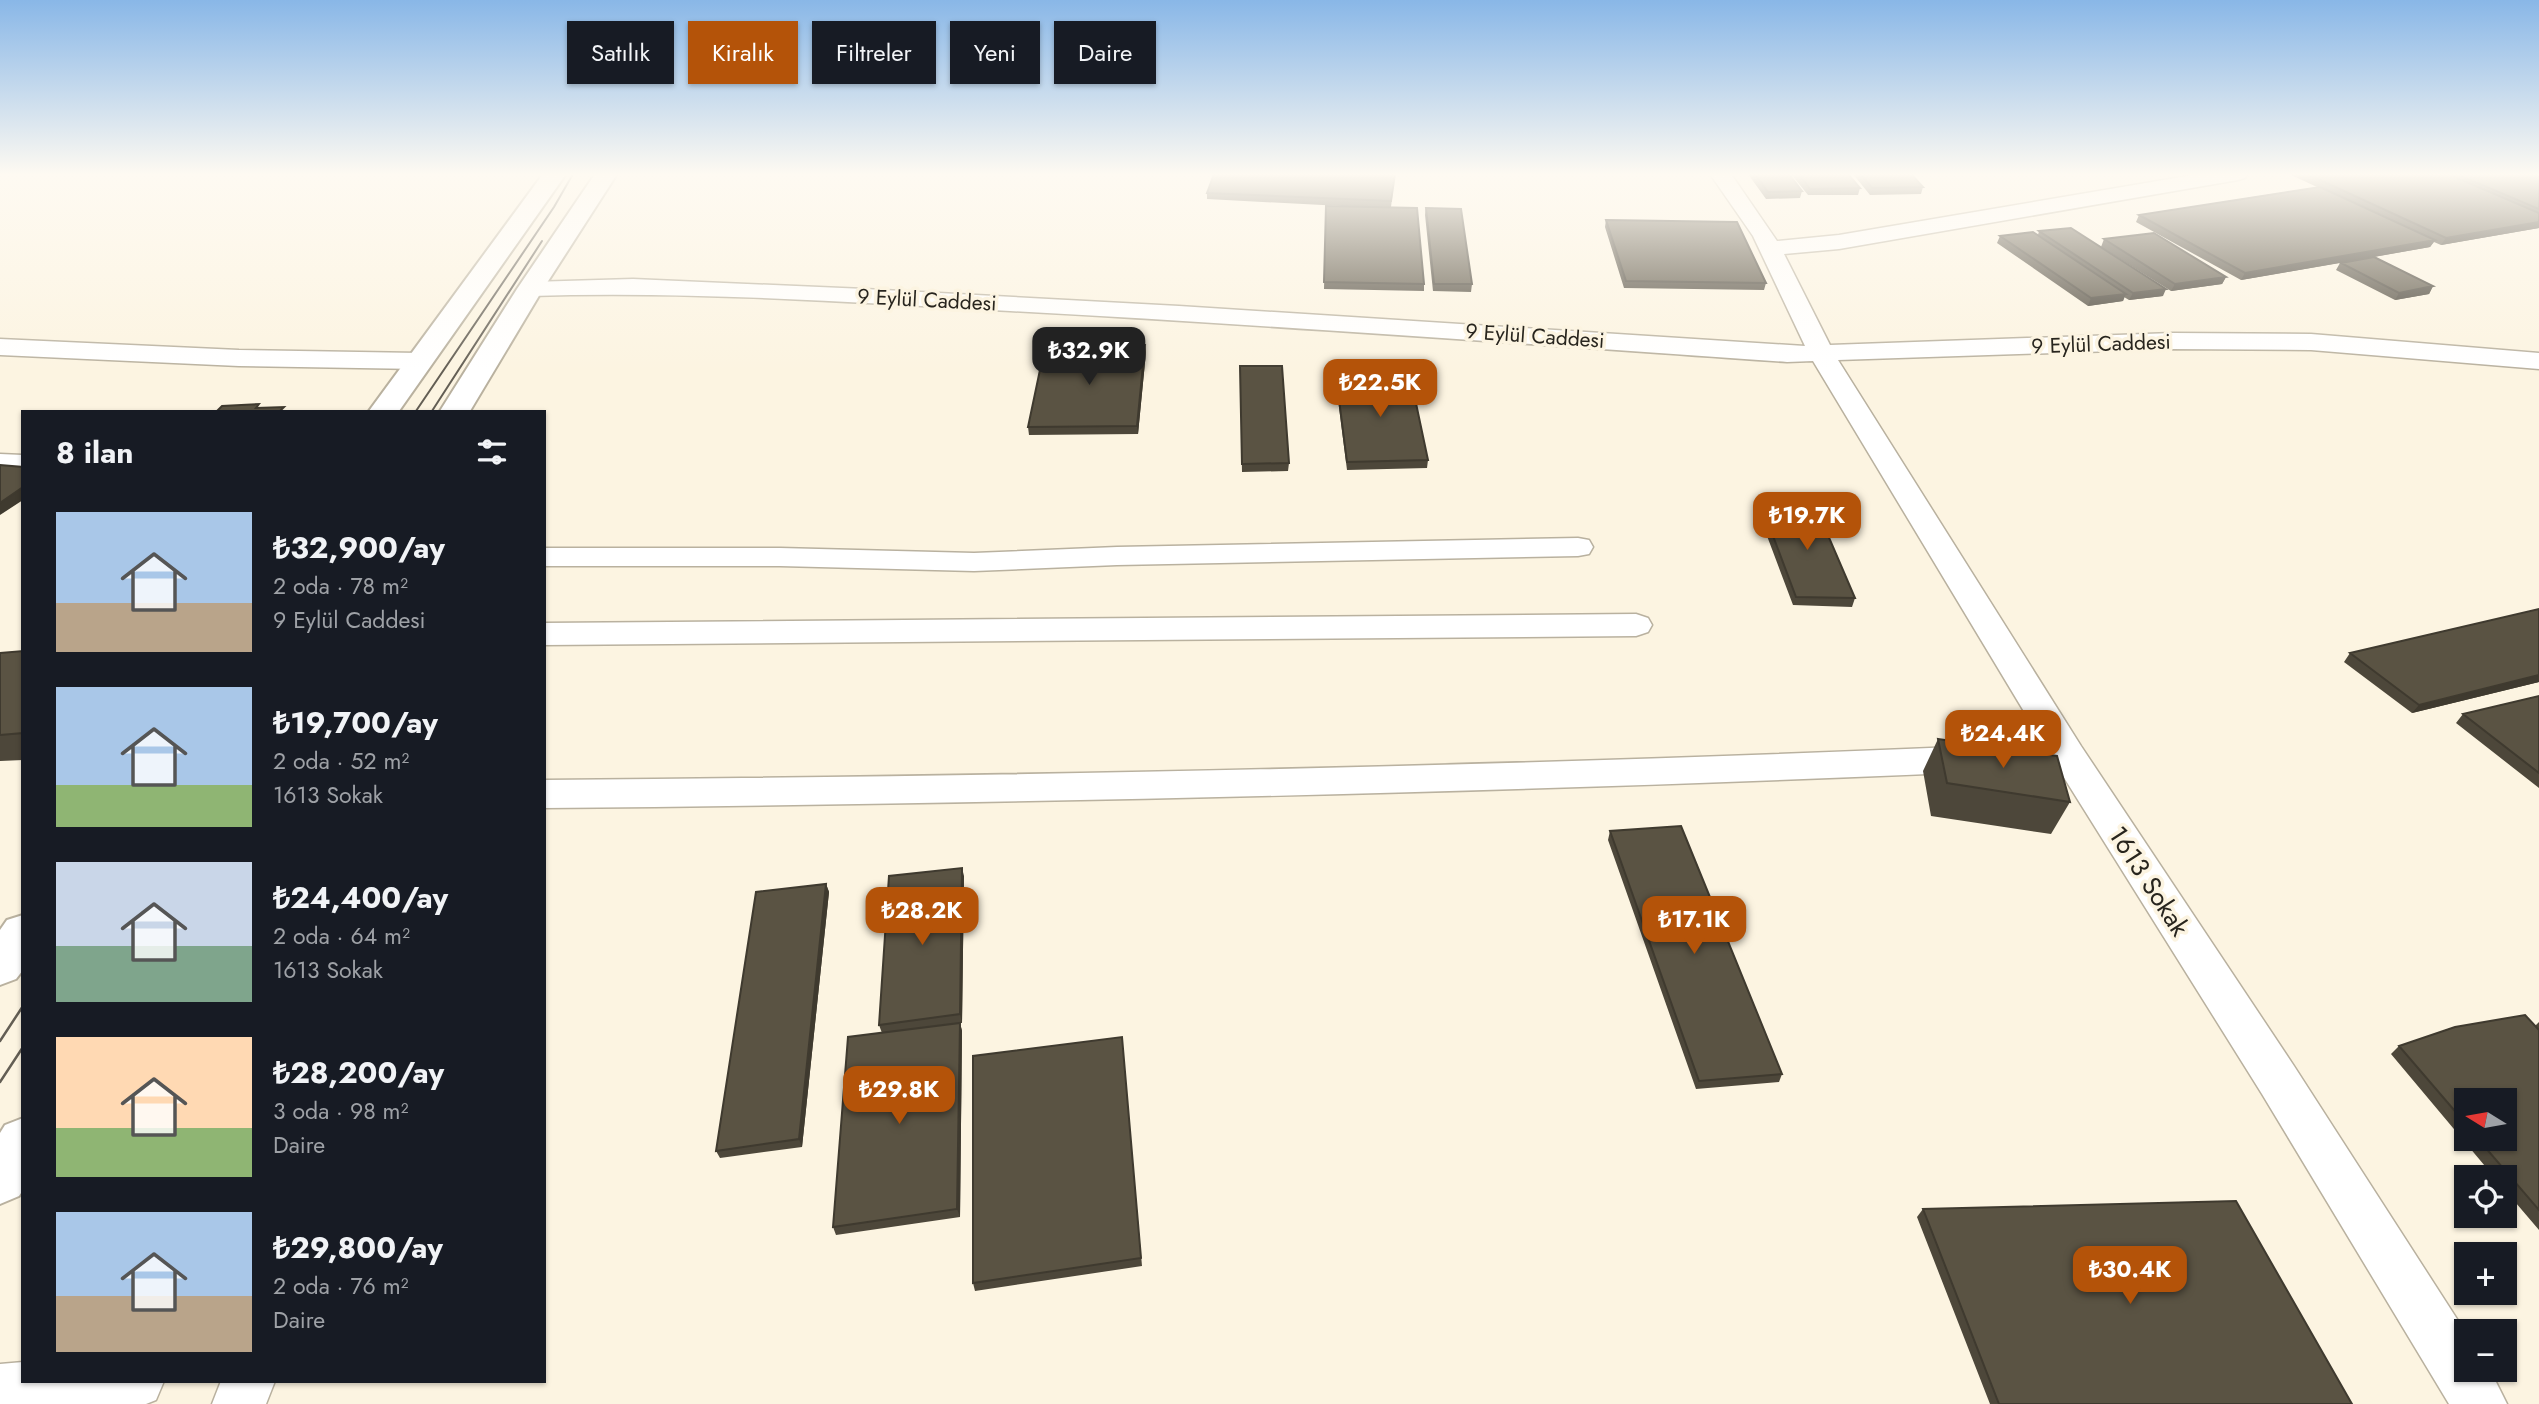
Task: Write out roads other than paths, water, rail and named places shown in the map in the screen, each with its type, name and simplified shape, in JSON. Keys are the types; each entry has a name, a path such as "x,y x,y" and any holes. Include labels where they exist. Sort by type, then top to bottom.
{"main road":[{"path":"385,410 507,240"},
{"path":"456,410 563,240"},
{"path":"0,966 21,936"},
{"path":"0,1179 21,1145"}],"street":[{"name":"1613 Sokak","path":"1764,240 1822,355 2068,755 2278,1080 2480,1404"},
{"path":"1770,248 1854,240"},
{"name":"9 Eylül Caddesi","path":"530,289 633,286 865,296 1465,331 1695,350 1822,355 2173,341 2297,341 2421,349 2539,361"},
{"path":"0,347 239,358 419,360"},
{"path":"0,463 21,464"},
{"path":"546,557 780,556 974,562 1117,556 1578,547"},
{"path":"546,634 1636,625"},
{"path":"546,794 938,791 1707,772 2068,755"},
{"path":"0,1391 110,1383"},
{"path":"239,1404 247,1383"}],"tram line":[{"path":"417,410 532,240"},
{"path":"433,410 542,241"},
{"path":"0,1041 21,1009"},
{"path":"0,1082 21,1050"}]}
